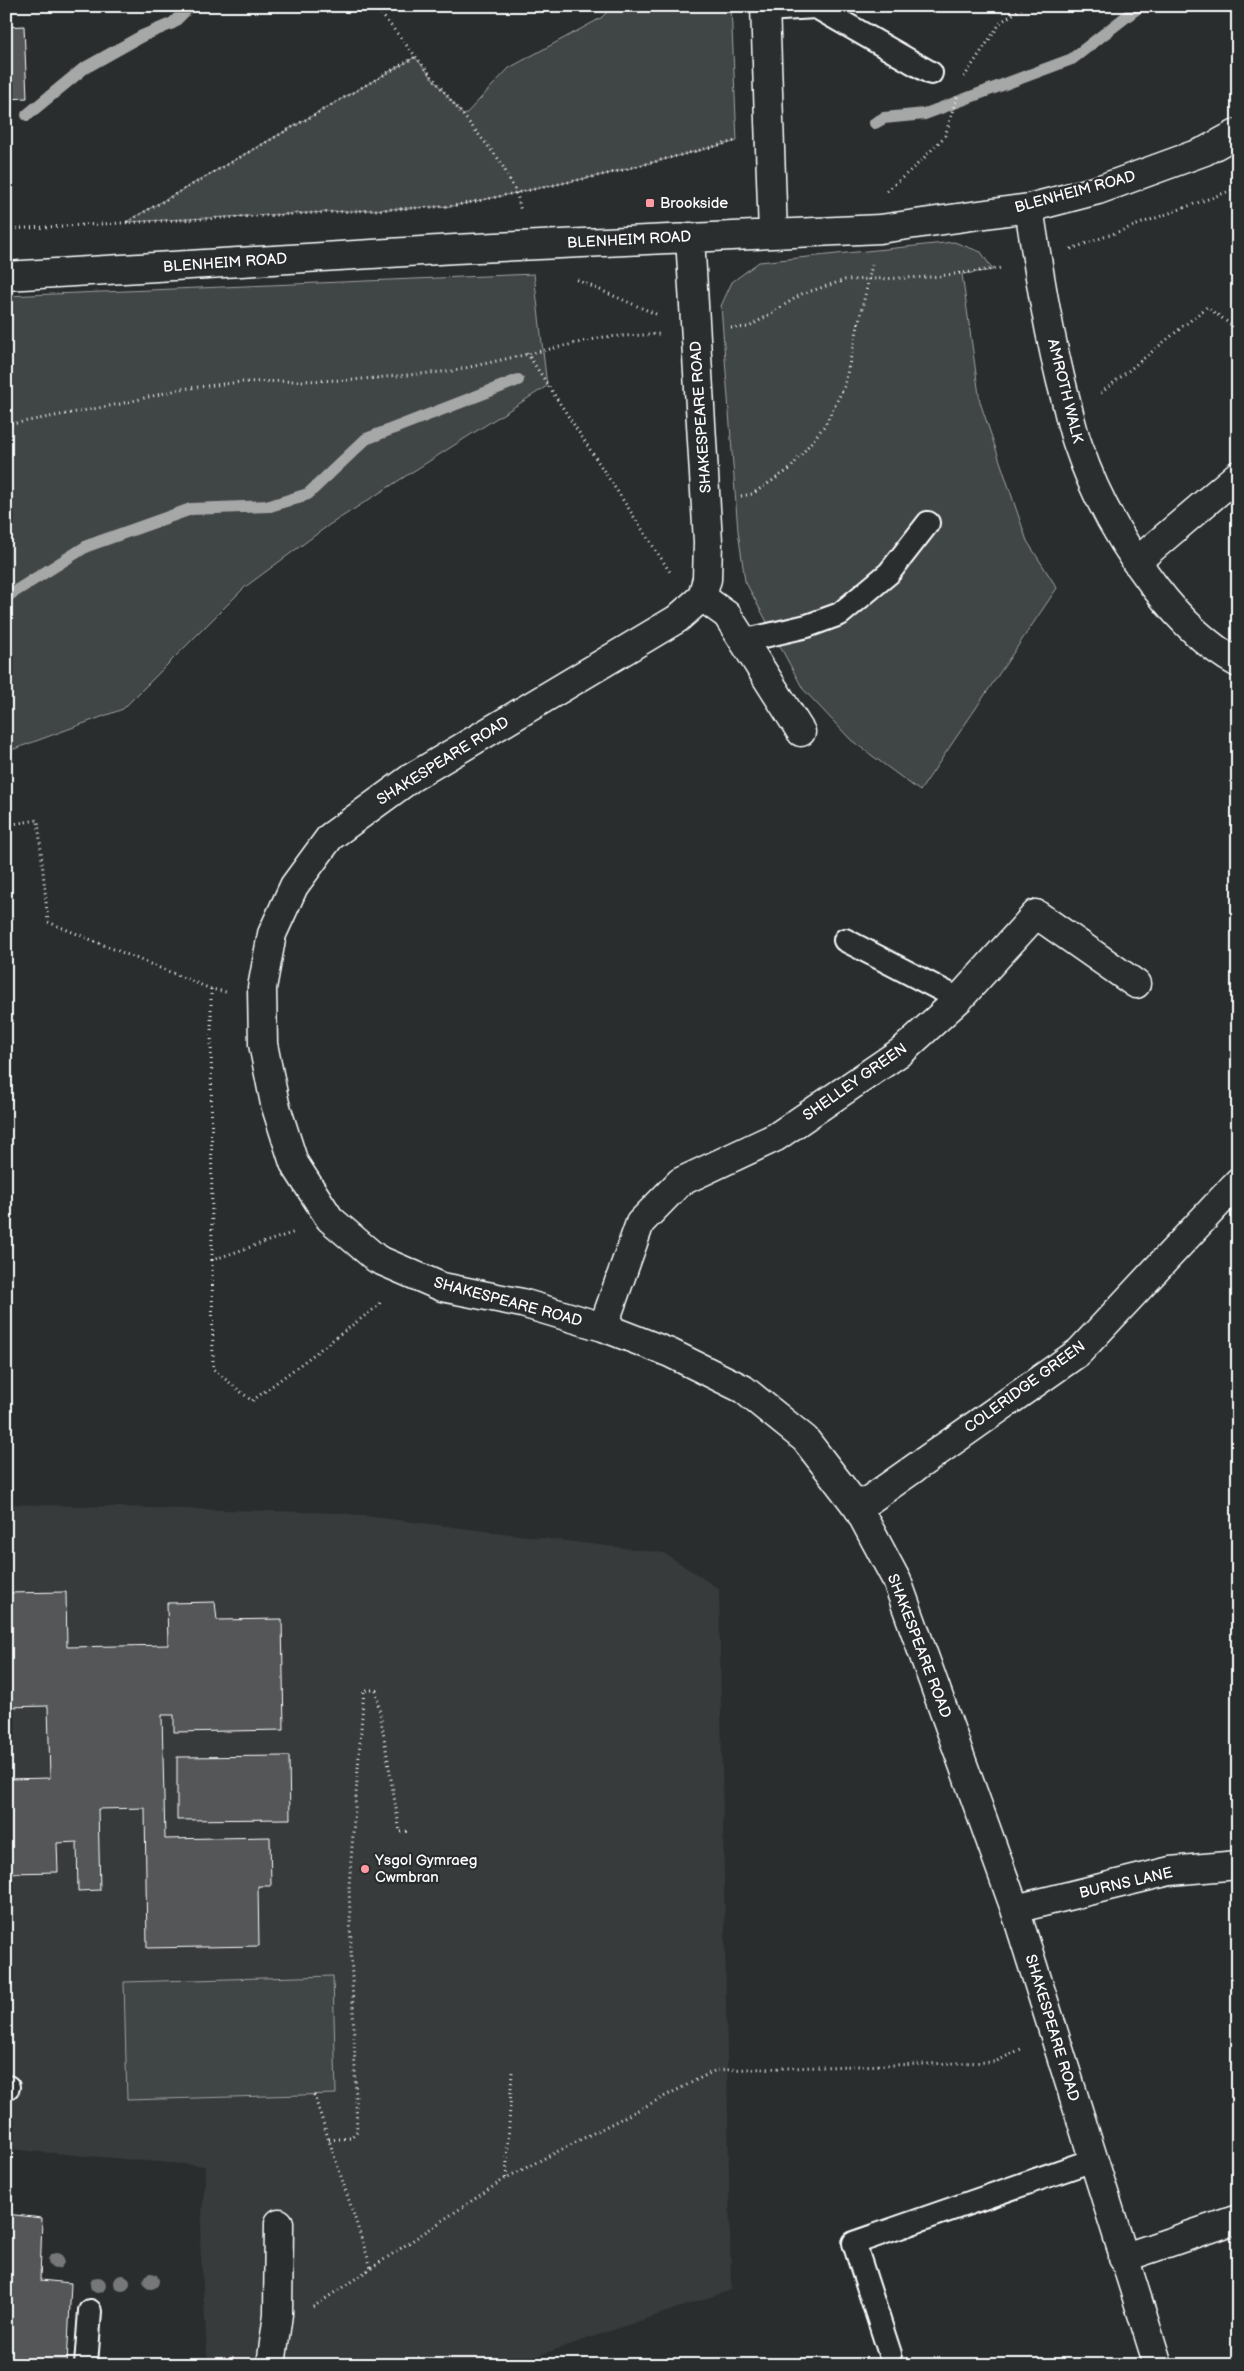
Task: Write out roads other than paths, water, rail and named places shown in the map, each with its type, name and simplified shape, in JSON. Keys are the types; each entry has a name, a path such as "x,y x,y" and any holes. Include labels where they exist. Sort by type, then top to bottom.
{"street":[{"path":"765,8 774,234"},
{"name":"BLENHEIM ROAD","path":"6,276 529,245 880,229 1029,208 1098,190 1205,151 1238,133"},
{"name":"AMROTH WALK","path":"1029,208 1045,312 1070,417 1079,448 1106,510 1136,562 1177,615 1224,656 1238,664"},
{"name":"SHAKESPEARE ROAD","path":"690,237 706,502 706,579 697,601 677,619 411,778 330,836 294,886 272,934 262,1001 263,1044 278,1112 294,1163 330,1219 377,1259 442,1287 522,1303 602,1327 670,1352 743,1389 805,1439 858,1508 897,1581 1015,1910 1158,2365"},
{"path":"1136,562 1238,475"},
{"path":"697,601 727,615 801,732"},
{"name":"SHELLEY GREEN","path":"602,1327 640,1223 680,1182 776,1137 902,1051 959,998 1036,914 1136,984"},
{"name":"COLERIDGE GREEN","path":"858,1508 1079,1352 1238,1182"},
{"name":"BURNS LANE","path":"1015,1910 1170,1871 1238,1865"},
{"path":"1123,2258 1238,2219"},
{"path":"271,2362 278,2314 278,2222"}],"lane":[{"path":"765,8 816,7 932,73"},
{"path":"743,641 807,626 840,614 888,573 928,523"},
{"path":"845,940 959,998"},
{"path":"890,2354 854,2243 1093,2160"},
{"path":"90,2311 86,2364 99,2365"}],"waterway":[{"path":"27,115 83,69 142,36 173,23 190,6"},
{"path":"875,123 884,118 925,114 1072,59 1140,6"},
{"path":"6,597 87,546 191,509 270,506 308,494 366,439 518,380"}],"place":[{"name":"Brookside","path":"650,203"},
{"name":"Ysgol Gymraeg Cwmbran","path":"365,1869"}]}
